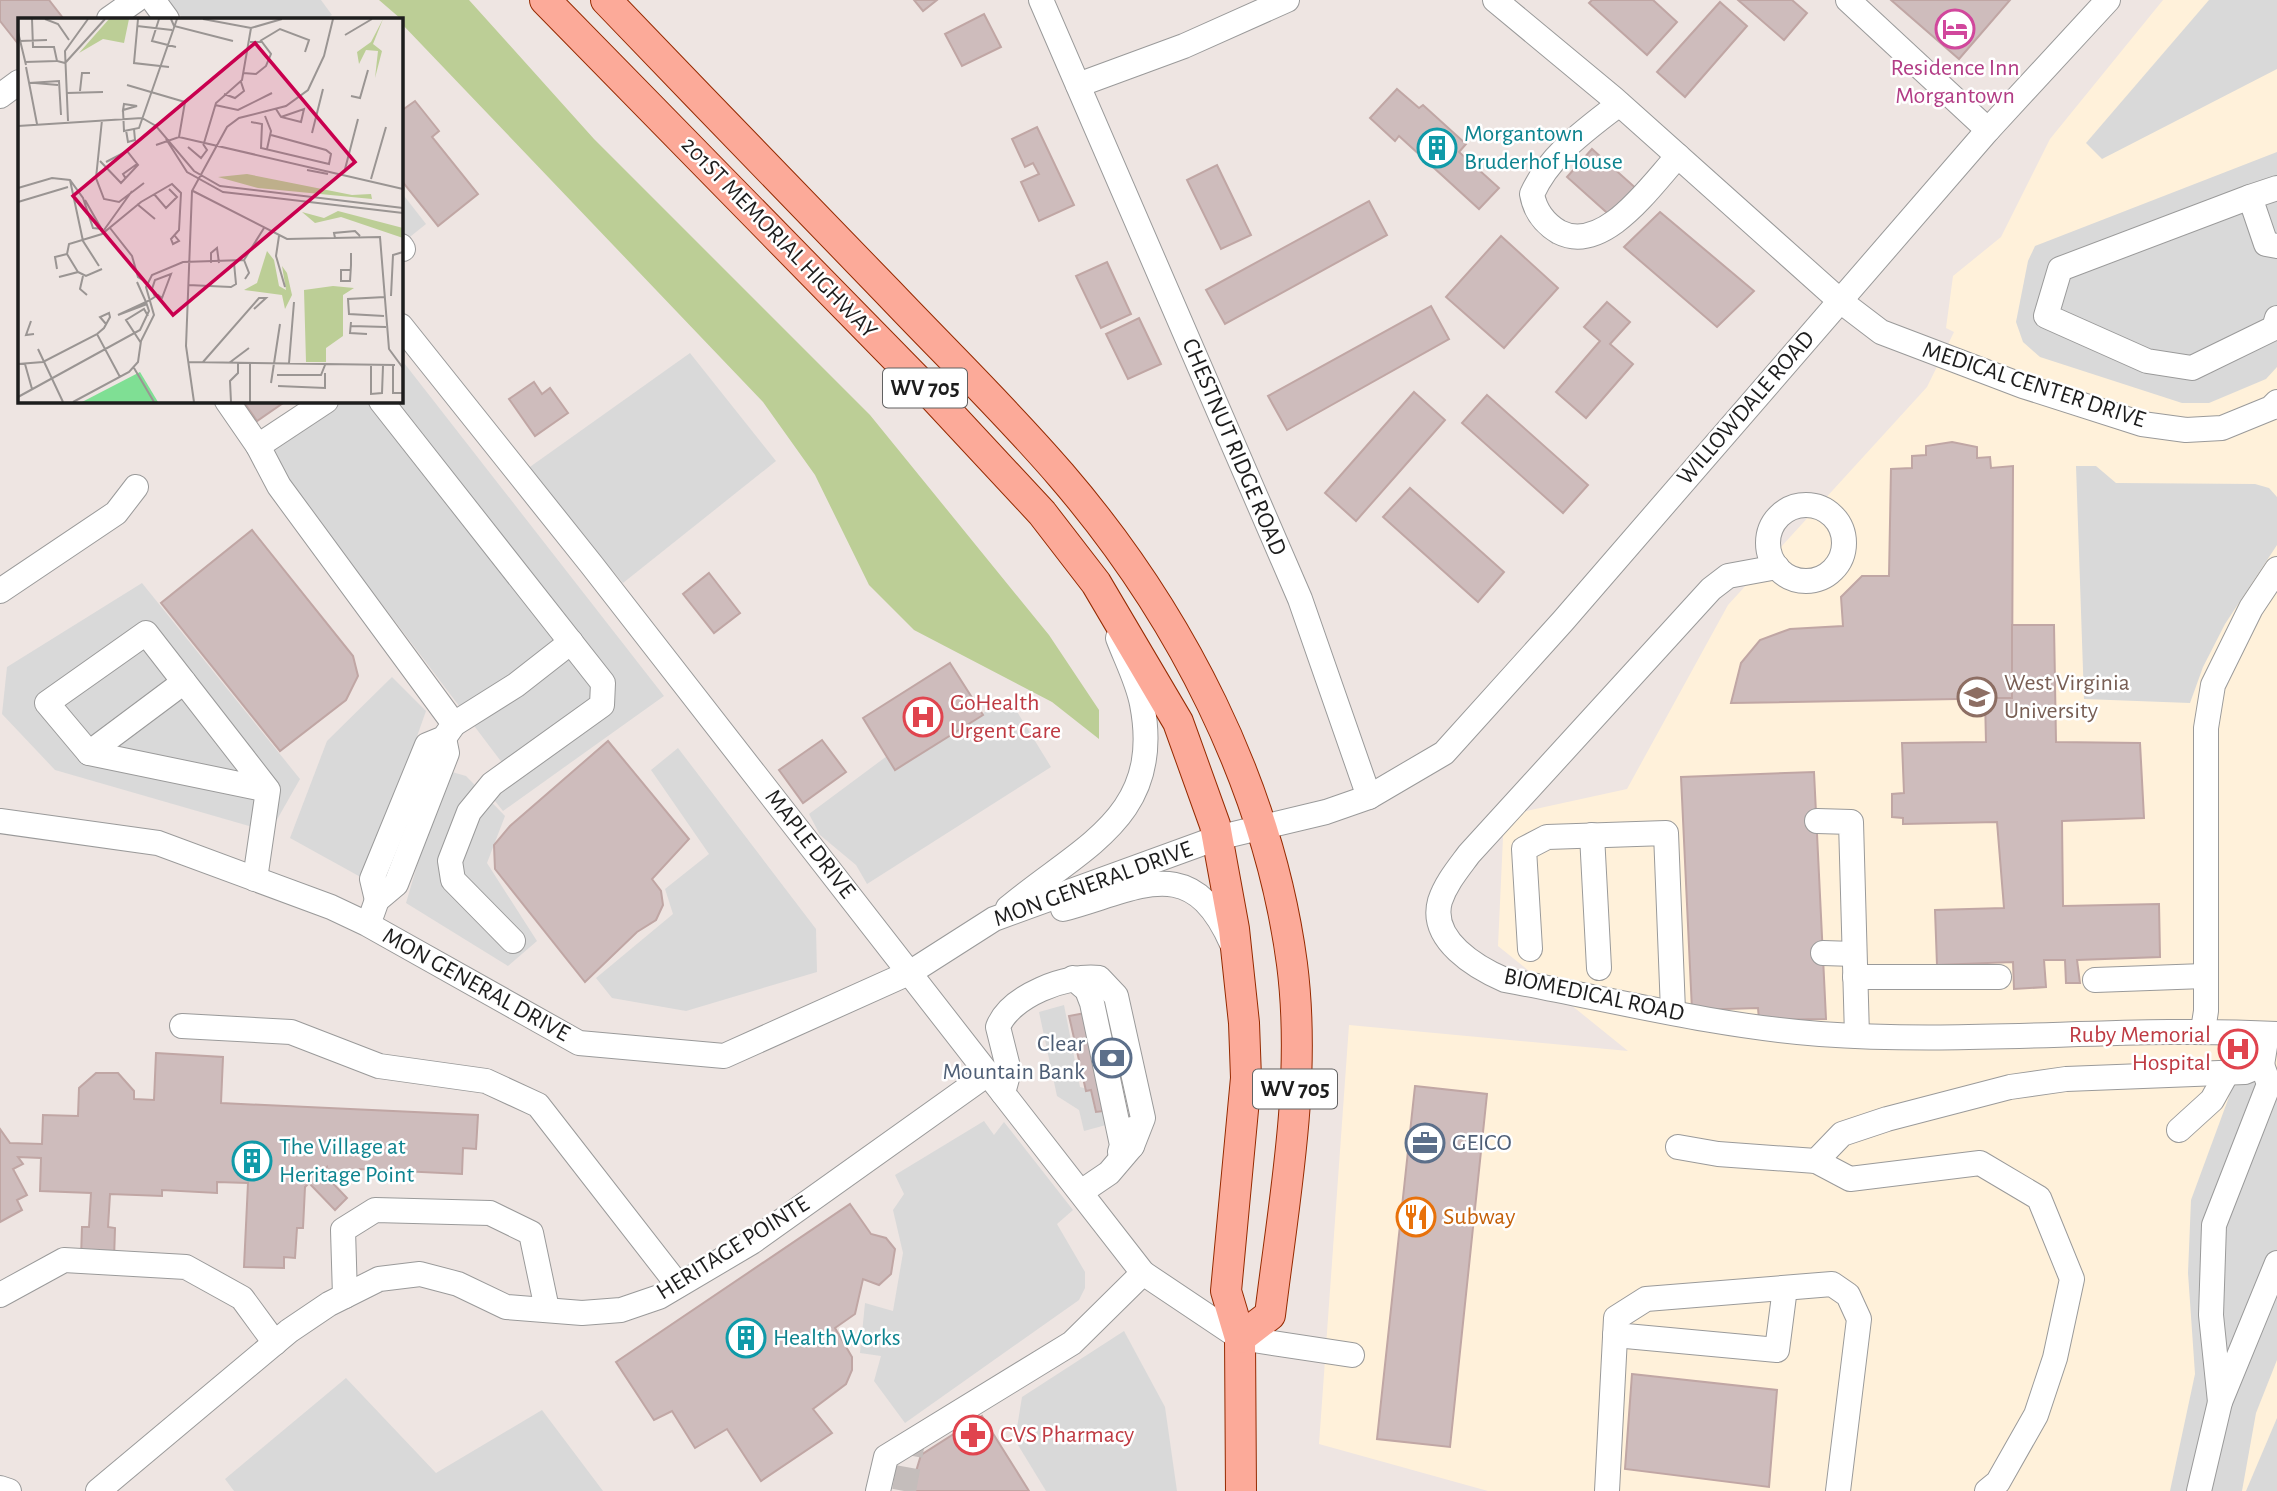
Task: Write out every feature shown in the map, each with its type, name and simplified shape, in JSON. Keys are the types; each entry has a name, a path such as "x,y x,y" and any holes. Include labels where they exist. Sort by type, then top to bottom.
{"main road":[{"name":"201ST MEMORIAL HIGHWAY","path":"545,0 934,397 1042,513 1096,583 1178,722 1203,788 1217,838"},
{"name":"201ST MEMORIAL HIGHWAY","path":"606,0 1061,475 1153,598 1196,673 1227,736 1261,826"},
{"name":"WV 705","path":"1240,1338 1270,1315 1297,1069 1292,967 1279,894 1261,826"},
{"name":"WV 705","path":"1217,838 1237,955 1245,1078 1226,1291 1240,1338 1241,1491"}],"street":[{"path":"110,18 136,0"},
{"path":"153,0 166,18"},
{"name":"CHESTNUT RIDGE ROAD","path":"1041,0 1300,599 1369,797"},
{"path":"1078,85 1184,46 1287,0"},
{"path":"1848,0 1988,130"},
{"name":"WILLOWDALE ROAD","path":"1369,797 1444,753 1563,621 1988,130 2108,0"},
{"name":"MEDICAL CENTER DRIVE","path":"1505,3 1839,300 1881,332 1922,349 2142,424 2186,430 2222,428 2275,410"},
{"path":"0,96 18,83"},
{"path":"1619,104 1568,144 1538,182 1532,194 1542,219 1570,237 1585,237 1613,226 1678,156"},
{"path":"2277,187 2060,269 2046,316 2147,361 2192,368 2274,327 2277,318"},
{"path":"2250,197 2266,244 2277,246"},
{"name":"MAPLE DRIVE","path":"402,328 911,972 1143,1273 1240,1338"},
{"path":"228,402 258,446 279,486 449,731 447,753 396,884 377,900 367,924"},
{"path":"258,446 324,402"},
{"path":"382,402 603,683 602,705 492,784 469,812 450,861 453,880 513,941"},
{"path":"0,591 116,513 136,487"},
{"name":"BIOMEDICAL ROAD","path":"1777,568 1728,576 1711,589 1469,854 1448,881 1439,904 1442,928 1456,949 1477,968 1505,980 1818,1034 1857,1036 2203,1030 2272,1034"},
{"path":"2203,1030 2206,1011 2206,727 2213,685 2251,608 2277,569"},
{"path":"993,919 1120,818 1143,775 1147,743 1142,702 1096,583"},
{"path":"255,879 268,790 146,633 47,703 89,752 268,790"},
{"path":"449,731 516,685 571,642"},
{"path":"89,752 184,682"},
{"path":"1217,838 1326,812 1369,797"},
{"name":"MON GENERAL DRIVE","path":"0,821 158,843 255,879 367,924 579,1043 724,1056 911,972 993,919 1217,838"},
{"path":"1817,821 1851,822 1857,1036"},
{"path":"1530,948 1524,849 1548,837 1666,833 1673,1011"},
{"path":"1592,835 1599,968"},
{"path":"993,919 1053,912 1147,885 1175,882 1192,890 1208,904 1225,927 1237,955"},
{"path":"1823,953 1855,966 1999,977"},
{"path":"2095,980 2204,976"},
{"path":"996,1083 1009,1071 998,1027 1001,1018 1010,1008 1025,999 1079,977 1092,1003 1125,1154 1102,1179 1081,1192"},
{"path":"182,1027 292,1032 379,1066 486,1081 538,1105 678,1285"},
{"path":"2220,1402 2211,1315 2214,1224 2269,1079 2272,1034"},
{"path":"1816,1161 1842,1134 1887,1119 2010,1087 2066,1079 2245,1072 2269,1079"},
{"path":"2179,1130 2212,1100 2227,1073"},
{"name":"HERITAGE POINTE","path":"98,1491 275,1343 345,1296 379,1279 420,1274 458,1284 506,1307 582,1313 621,1310 659,1297 752,1242 996,1083"},
{"path":"1678,1147 1718,1154 1816,1161 1850,1180 1980,1163 2039,1198 2072,1279 2055,1358 2036,1415 1998,1482 1987,1491"},
{"path":"345,1296 343,1230 375,1210 489,1213 531,1233 547,1309"},
{"path":"0,1295 64,1260 186,1266 242,1298 275,1343"},
{"path":"2199,1491 2220,1402 2277,1263"},
{"path":"878,1491 886,1457 1072,1343 1143,1273"},
{"path":"1607,1491 1616,1318 1646,1299 1832,1284 1848,1295 1859,1319 1838,1491"},
{"path":"1615,1335 1777,1350 1785,1288"},
{"path":"2211,1315 2231,1323 2256,1315"},
{"path":"1240,1338 1352,1355"},
{"path":"0,1488 9,1491"}],"shaded area":[{"path":"168,0 321,0 332,15 328,18 182,18"},
{"name":"West Virginia University","path":"2163,0 2277,0 2277,1491 1488,1491 1319,1444 1349,1025 1628,1051 1498,946 1504,816 1627,789 1728,605 1927,387 1954,332 1946,328 1953,276 2001,237 2050,139"},
{"path":"2209,0 2277,0 2277,69 2102,159 2086,143"},
{"path":"2277,152 2277,367 2266,379 2209,403 2182,403 2040,357 2023,342 2016,322 2028,261 2035,246"},
{"path":"402,193 426,224 402,243"},
{"path":"690,353 776,461 623,583 527,469"},
{"path":"402,360 664,696 503,811 479,781 503,764 263,447 321,402 402,402"},
{"path":"2076,466 2096,466 2116,483 2255,484 2269,488 2277,497 2277,545 2225,624 2203,667 2190,703 2084,699"},
{"path":"142,583 300,779 270,832 55,770 2,714 7,667"},
{"path":"392,677 426,711 366,880 290,838 327,741"},
{"path":"1008,697 1051,767 867,884 856,865 820,835 809,814 887,756 896,770"},
{"path":"678,748 816,929 817,972 686,1011 612,998 596,978 673,914 665,889 709,854 651,770"},
{"path":"445,770 466,776 505,816 487,863 537,941 508,966 406,903"},
{"path":"1064,1005 1080,1087 1091,1090 1095,1112 1104,1111 1106,1125 1084,1131 1079,1110 1057,1096 1039,1012"},
{"path":"2277,1074 2277,1360 2256,1413 2242,1491 2170,1491 2195,1374 2188,1273 2191,1200 2233,1086"},
{"path":"984,1121 994,1135 1004,1122 1073,1210 1057,1224 1085,1272 1085,1288 1079,1300 905,1423 874,1381 881,1356 860,1353 865,1303 893,1311 903,1253 893,1210 904,1194 895,1175"},
{"path":"1124,1331 1165,1407 1177,1491 1046,1491 1015,1440 1022,1397"},
{"path":"346,1378 436,1473 542,1410 603,1491 234,1491 225,1479"},
{"path":"2277,1418 2277,1491 2246,1491"}],"green space":[{"path":"379,0 469,0 594,139 870,415 1049,635 1099,710 1099,739 1052,702 914,630 869,585 815,475 763,402 402,24 400,18"}],"building":[{"path":"0,0 49,0 63,18 18,18 18,44 0,21"},
{"path":"914,0 937,0 923,11"},
{"path":"1592,0 1653,0 1677,22 1647,55 1589,3"},
{"path":"1738,0 1792,0 1807,13 1784,40"},
{"name":"Residence Inn Morgantown","path":"1891,0 2010,0 1959,59"},
{"path":"1720,2 1747,26 1685,97 1657,72"},
{"path":"984,14 1001,47 962,66 945,34"},
{"name":"Morgantown Bruderhof House","path":"1397,89 1419,108 1423,105 1466,144 1459,152 1499,188 1479,209 1399,136 1395,141 1370,118"},
{"path":"415,101 439,131 432,137 478,194 438,226 402,181 402,110"},
{"path":"1037,127 1074,205 1039,221 1021,182 1039,174 1033,163 1025,167 1012,139"},
{"path":"1592,149 1639,191 1614,219 1567,177"},
{"path":"1217,165 1251,235 1221,249 1187,180"},
{"path":"1369,201 1387,235 1225,324 1206,290"},
{"path":"1660,212 1754,291 1717,327 1624,247"},
{"path":"1501,236 1558,288 1504,348 1446,297"},
{"path":"1107,262 1131,314 1101,328 1076,276"},
{"path":"1607,302 1630,322 1610,344 1633,364 1586,418 1556,392 1600,341 1584,327"},
{"path":"1431,306 1449,339 1287,430 1268,396"},
{"path":"1139,318 1161,364 1128,379 1106,334"},
{"path":"534,382 542,394 550,388 568,413 535,436 509,399"},
{"path":"1414,392 1445,420 1356,521 1325,493"},
{"path":"1487,395 1588,485 1563,513 1462,423"},
{"path":"244,402 285,402 257,421"},
{"path":"1952,442 1977,447 1977,458 1990,457 1991,468 2013,466 2012,698 1731,703 1741,663 1760,640 1790,629 1843,626 1841,597 1862,576 1889,576 1891,469 1912,468 1912,456 1926,455 1926,446"},
{"path":"1410,488 1504,572 1478,602 1383,517"},
{"path":"252,530 353,656 358,676 346,700 280,751 161,603"},
{"path":"709,573 740,613 714,633 683,594"},
{"path":"2012,625 2054,625 2056,742 2140,743 2144,818 2062,821 2063,906 2159,904 2160,957 2077,960 2080,983 2066,983 2065,960 2044,960 2046,987 2014,989 2013,962 1937,965 1935,910 2004,908 1997,822 1903,824 1903,818 1892,817 1892,794 1904,793 1902,743 1986,742 1985,698 2012,698"},
{"name":"GoHealth Urgent Care","path":"950,663 983,715 895,770 863,718"},
{"path":"822,740 846,772 803,803 779,770"},
{"path":"608,741 689,839 652,879 661,891 663,905 656,920 637,932 585,982 495,869 494,845 510,826"},
{"path":"1814,772 1826,1019 1759,1020 1758,1008 1692,1010 1681,777"},
{"path":"1096,1011 1104,1043 1127,1039 1135,1077 1100,1084 1104,1111 1096,1112 1091,1090 1086,1091 1069,1016"},
{"name":"The Village at Heritage Point","path":"156,1053 223,1057 221,1103 478,1115 476,1149 463,1148 462,1174 360,1169 360,1175 328,1173 327,1167 322,1172 347,1198 335,1210 309,1183 305,1187 303,1228 297,1228 295,1258 284,1257 284,1268 244,1267 248,1183 217,1182 217,1193 162,1190 162,1196 110,1194 108,1227 115,1228 114,1260 81,1258 82,1227 89,1227 91,1193 40,1191 41,1158 18,1157 23,1164 13,1169 27,1195 17,1200 22,1210 0,1222 0,1129 10,1143 42,1144 43,1115 78,1116 79,1088 96,1073 118,1073 134,1091 134,1099 154,1100"},
{"path":"1415,1086 1487,1094 1450,1447 1377,1439"},
{"name":"Health Works","path":"850,1204 871,1234 886,1238 895,1249 891,1274 879,1285 863,1279 855,1314 835,1328 852,1357 852,1370 846,1384 813,1409 832,1433 761,1481 727,1429 695,1448 672,1411 654,1420 616,1362"},
{"path":"1632,1374 1777,1390 1769,1487 1625,1469"},
{"name":"CVS Pharmacy","path":"982,1416 1029,1491 910,1491 921,1455"}],"tunnel":[{"path":"904,1491 913,1442"}],"place":[{"name":"Residence Inn Morgantown","path":"1955,29"},
{"name":"Morgantown Bruderhof House","path":"1437,148"},
{"name":"West Virginia University","path":"1977,697"},
{"name":"GoHealth Urgent Care","path":"923,717"},
{"name":"Ruby Memorial Hospital","path":"2238,1049"},
{"name":"Clear Mountain Bank","path":"1112,1058"},
{"name":"GEICO","path":"1425,1143"},
{"name":"The Village at Heritage Point","path":"252,1161"},
{"name":"Subway","path":"1416,1217"},
{"name":"Health Works","path":"746,1338"},
{"name":"CVS Pharmacy","path":"973,1435"}]}
